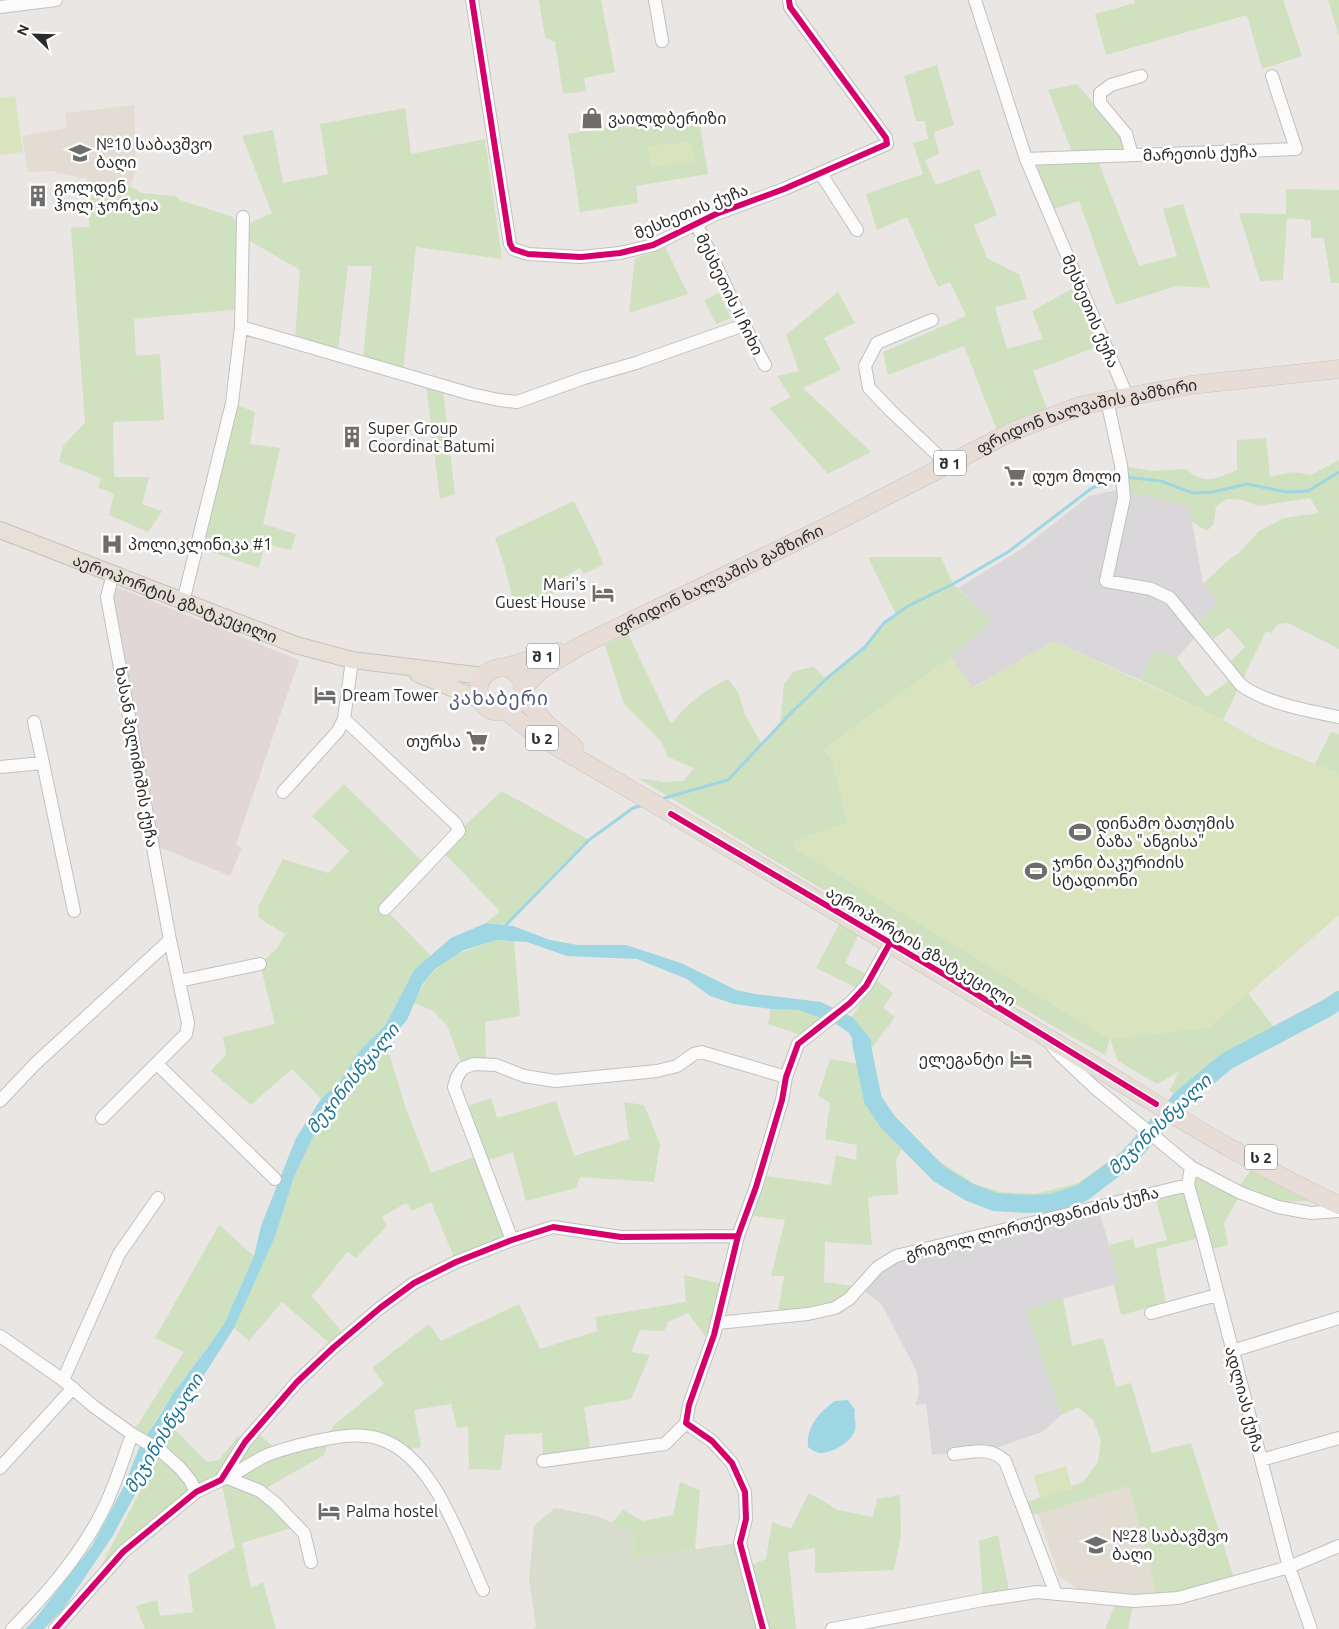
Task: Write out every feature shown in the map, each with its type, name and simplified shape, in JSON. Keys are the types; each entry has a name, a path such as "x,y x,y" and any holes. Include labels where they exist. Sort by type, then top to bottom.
{"highway":[{"name":"ფრიდონ ხალვაშის გამზირი","path":"580,646 834,523 1014,430 1083,404 1192,385 1339,369"},
{"name":"შ 1","path":"506,667 580,646"},
{"name":"შ 1","path":"523,692 542,669 580,646"},
{"path":"497,667 506,667 515,671 521,679 523,692 513,708 506,711 492,710 481,700 479,684 489,670 497,667"},
{"name":"აეროპორტის გზატკეცილი","path":"523,692 548,725 571,746 643,793"},
{"name":"აეროპორტის გზატკეცილი","path":"506,711 537,735 674,810 920,951 1186,1117 1250,1160 1329,1195 1339,1205"},
{"name":"აეროპორტის გზატკეცილი","path":"674,810 1044,1036 1158,1100"}],"main road":[{"name":"აეროპორტის გზატკეცილი","path":"0,530 296,646 352,660 483,676"},
{"name":"აეროპორტის გზატკეცილი","path":"390,665 429,678 481,700"}],"street":[{"path":"0,7 56,0"},
{"name":"მესხეთის ქუჩა","path":"472,0 510,244 513,249 528,254 581,257 620,253 653,245 716,214 784,189 884,146 888,140 790,7 789,0"},
{"path":"655,0 662,41"},
{"name":"მესხეთის ქუჩა","path":"975,0 1026,159 1127,396"},
{"path":"1132,155 1126,134 1100,102 1100,93 1111,85 1141,76"},
{"name":"მარეთის ქუჩა","path":"1026,159 1296,150 1272,76"},
{"path":"821,174 857,230"},
{"path":"183,602 195,546 232,403 241,327 243,217"},
{"name":"მესხეთის II ჩიხი","path":"696,223 765,365"},
{"path":"932,320 877,343 865,366 870,388 891,411 948,465"},
{"path":"241,327 471,394 517,402 744,325"},
{"path":"1107,400 1121,465 1124,498 1106,581 1151,589 1170,598 1241,686 1250,692 1280,703 1339,718"},
{"name":"ხასან ჰელიმიშის ქუჩა","path":"102,1118 186,1034 188,1023 170,940 108,597 113,574"},
{"path":"283,792 338,731 344,719 352,660"},
{"path":"344,719 456,824 460,831 385,910"},
{"path":"34,722 74,911"},
{"path":"0,767 43,763"},
{"path":"0,1101 35,1064 170,940"},
{"path":"544,1461 665,1444 686,1423 689,1405 714,1335 738,1236 756,1187 782,1100 786,1077 798,1044 850,1003 866,986 890,943"},
{"path":"179,981 260,964"},
{"path":"1044,1036 1075,1070 1191,1167 1241,1194 1278,1206 1311,1213 1339,1211"},
{"path":"512,1240 454,1087 457,1077 463,1068 474,1064 496,1065 524,1076 555,1081 656,1071 677,1066 694,1054 701,1052 786,1077"},
{"path":"157,1064 275,1179"},
{"name":"ადლიას ქუჩა","path":"1191,1167 1188,1185 1289,1567 1311,1629"},
{"name":"გრიგოლ ლორთქიფანიძის ქუჩა","path":"717,1323 808,1314 835,1308 850,1299 878,1267 896,1256 1188,1185"},
{"path":"1311,1213 1329,1195"},
{"path":"0,1468 68,1384 119,1254 158,1198"},
{"path":"224,1479 245,1442 297,1382 334,1347 380,1308 414,1283 456,1262 512,1240 553,1227 621,1237 738,1236"},
{"path":"1151,1313 1218,1295"},
{"path":"1232,1352 1339,1318"},
{"path":"0,1336 68,1384 93,1406 132,1434 161,1451 180,1468 190,1480 196,1492"},
{"path":"686,1423 712,1441 732,1463 745,1492 746,1519 740,1542 763,1629"},
{"path":"12,1629 36,1605 83,1545 102,1512 115,1483 132,1434"},
{"path":"55,1629 123,1552 196,1492 265,1456 296,1446 329,1439 364,1435 382,1439 402,1451 418,1465 434,1484 483,1590"},
{"path":"1261,1460 1339,1438"},
{"path":"954,1454 990,1450 998,1454 1005,1461 1056,1594"},
{"path":"224,1479 260,1491 276,1503 304,1533 311,1562"},
{"path":"832,1629 983,1600 1037,1592 1134,1601 1178,1598 1289,1567 1339,1546"}],"shaded area":[{"name":"№10 საბავშვო ბაღი","path":"134,105 136,169 131,187 56,173 56,171 28,172 22,136 67,128 65,113"},
{"path":"1118,490 1189,506 1203,584 1219,602 1194,625 1199,633 1177,658 1155,649 1140,680 1054,641 972,688 951,657 991,621 958,588 1023,548 1089,496"},
{"path":"114,586 299,660 236,845 242,848 230,876 154,845 110,596"},
{"path":"1098,1207 1120,1283 1026,1309 1061,1415 1042,1432 990,1450 932,1455 926,1404 915,1405 919,1394 917,1372 882,1305 860,1287 878,1267"},
{"name":"№28 საბავშვო ბაღი","path":"1129,1486 1157,1596 1083,1593 1059,1576 1038,1514"}],"green space":[{"path":"539,0 601,0 615,72 584,78 586,91 563,94 555,42 545,37"},
{"path":"1134,0 1283,0 1302,56 1262,69 1247,15 1106,55 1095,14 1135,3"},
{"path":"1328,0 1339,0 1339,37"},
{"path":"937,65 954,125 934,132 939,154 925,160 936,185 979,169 997,215 974,225 987,258 1019,274 1027,299 995,307 1007,349 1043,339 1032,311 1075,287 1101,345 1033,371 1049,414 998,433 964,346 888,375 883,352 966,316 950,282 938,287 907,217 877,230 866,194 923,174 913,143 928,139 925,121 916,121 904,76"},
{"path":"1077,84 1120,135 1124,149 1072,152 1048,90"},
{"path":"15,96 23,152 0,155 0,98"},
{"path":"405,108 411,154 485,139 502,259 416,247 403,371 363,359 372,266 348,266 338,351 295,339 300,270 243,237 241,309 134,319 136,356 160,354 164,420 113,422 114,477 149,477 142,504 162,511 148,532 109,515 114,494 98,487 101,478 59,462 63,446 85,423 71,228 89,227 87,179 131,187 141,193 175,196 180,200 233,217 239,226 243,226 272,213 242,136 273,130 283,183 328,174 320,124"},
{"path":"698,113 708,174 636,186 638,203 580,212 568,134"},
{"path":"691,142 694,162 651,167 648,146"},
{"path":"1098,161 1139,266 1177,256 1163,209 1183,204 1210,288 1176,286 1116,305 1079,201 1053,209 1036,164"},
{"path":"1286,189 1339,190 1339,283 1331,283 1324,238 1311,238 1311,220 1287,218 1283,280 1260,281 1239,213 1286,214"},
{"path":"665,247 688,294 629,313 635,258"},
{"path":"838,292 855,323 824,338 841,370 803,388 871,452 828,474 769,408 791,397 777,376 799,371 786,335"},
{"path":"719,293 731,318 716,324 704,300"},
{"path":"426,385 443,390 455,494 440,499"},
{"path":"237,405 255,412 250,444 280,448 263,524 296,534 291,550 265,544 259,568 200,548"},
{"path":"1266,438 1270,477 1293,472 1311,475 1339,460 1339,649 1288,623 1278,624 1271,633 1266,631 1223,720 1140,680 1155,649 1177,658 1206,697 1234,677 1226,666 1245,647 1229,628 1213,639 1205,629 1199,633 1194,626 1219,602 1203,584 1225,563 1239,553 1259,531 1284,518 1319,513 1310,498 1258,506 1243,500 1227,499 1216,506 1214,523 1207,531 1192,522 1189,506 1127,492 1123,466 1152,471 1186,469 1205,479 1217,478 1237,470 1237,440"},
{"path":"574,501 598,550 603,565 584,574 580,568 552,584 554,594 516,612 504,564 495,538"},
{"path":"868,557 941,557 953,584 991,621 951,657 824,749 833,762 848,823 793,841 796,849 1110,1039 1105,1055 1058,1029 638,778 663,782 684,781 694,768 668,757 661,741 624,704 605,645 628,634 671,724 696,698 728,679 738,692 745,715 762,744 780,725 784,684 794,671 814,667 826,679 865,647 884,623 896,614"},
{"name":"დინამო ბათუმის ბაზა \"ანგისა\"","path":"1054,641 1223,720 1258,740 1339,773 1339,915 1209,1027 1110,1039 796,849 792,841 848,823 833,762 824,749 951,657 973,688"},
{"path":"1331,732 1339,734 1339,773 1315,764"},
{"path":"344,784 427,866 385,909 431,956 414,970 386,1024 358,1053 341,1080 321,1099 292,1069 251,1105 211,1071 226,1054 223,1037 275,1024 260,964 278,947 285,934 259,918 258,907 283,859 328,873 349,851 312,816"},
{"path":"502,791 589,840 506,925 486,923 500,911 442,851 464,826"},
{"path":"840,923 859,934 845,963 871,976 893,993 883,1008 895,1017 871,1049 871,1039 852,1017 867,993 816,968"},
{"path":"497,940 514,941 520,1016 485,1022 486,1065 463,1068 447,1025 433,1011 414,1003 429,977 447,961 469,949"},
{"path":"1248,993 1279,1034 1227,1061 1182,1098 1169,1091 1179,1072 1157,1084 1118,1061 1110,1039 1209,1027"},
{"path":"771,1009 798,1010 835,1023 807,1037 768,1024"},
{"path":"386,1044 406,1109 431,1173 479,1155 462,1108 491,1098 497,1118 556,1101 574,1156 629,1139 624,1102 644,1105 660,1144 654,1182 580,1177 576,1188 526,1201 513,1152 483,1162 512,1240 456,1262 431,1202 412,1211 406,1203 382,1217 387,1226 356,1258 347,1252 312,1296 346,1337 334,1347 282,1302 249,1341 234,1328 275,1237 294,1177 321,1120"},
{"path":"830,1059 872,1066 873,1100 888,1122 906,1140 975,1184 1001,1192 1036,1194 1078,1183 1128,1148 1143,1141 1127,1159 1082,1193 1052,1203 1027,1204 995,1202 969,1192 939,1174 906,1141 896,1160 898,1194 868,1197 872,1245 825,1242 824,1282 860,1287 849,1299 777,1317 784,1276 771,1276 785,1220 746,1215 759,1175 831,1185 836,1155 856,1160 857,1145 825,1139 830,1103 818,1096"},
{"path":"1191,1167 1241,1193 1224,1223 1228,1245 1206,1250 1203,1237 1156,1249 1166,1303 1121,1315 1114,1285 1120,1283 1109,1245 1133,1239 1135,1248 1167,1240 1154,1193 1188,1185"},
{"path":"1252,1168 1316,1199 1295,1202 1277,1200 1239,1187"},
{"path":"219,1225 254,1256 225,1322 172,1395 146,1435 135,1429 184,1352 155,1338"},
{"path":"684,1275 726,1285 711,1344 688,1313 668,1322 664,1331 640,1330 631,1352 650,1355 631,1399 584,1407 591,1454 543,1461 542,1433 505,1435 501,1470 469,1469 468,1427 457,1428 451,1404 414,1410 421,1447 402,1451 382,1439 329,1439 333,1426 384,1384 372,1368 429,1324 441,1341 519,1304 540,1349 597,1331 596,1317 686,1302"},
{"path":"1063,1298 1072,1346 1103,1338 1116,1387 1131,1383 1152,1453 1191,1443 1235,1581 1157,1596 1129,1486 1038,1514 1026,1514 1022,1504 1083,1482 1098,1462 1101,1440 1093,1420 1078,1407 1061,1415 1026,1309"},
{"path":"171,1427 208,1462 219,1460 238,1436 245,1442 255,1430 279,1452 329,1439 324,1455 261,1491 298,1526 242,1543 251,1588 263,1582 276,1629 145,1629 136,1606 157,1600 160,1616 193,1612 188,1575 235,1547 221,1480 196,1492 87,1593 161,1451"},
{"path":"1066,1466 1072,1489 1040,1498 1034,1476"},
{"path":"680,1482 700,1490 695,1549 633,1558 634,1533 612,1523 623,1510 643,1521 673,1515"},
{"path":"809,1493 838,1510 873,1517 877,1499 900,1495 901,1535 894,1570 815,1573 815,1548 788,1552 796,1629 763,1629 746,1567 766,1559 772,1522 791,1529"},
{"path":"555,1508 597,1516 634,1533 633,1558 740,1543 763,1629 533,1629 536,1626 529,1579 534,1526"},
{"path":"998,1535 1010,1596 983,1600 979,1541"},
{"path":"1117,1600 1134,1601 1128,1629 1105,1629"}],"water":[{"path":"486,923 513,926 550,940 578,945 626,945 681,963 736,990 821,1002 852,1017 871,1039 872,1066 861,1064 859,1050 849,1033 835,1023 798,1010 771,1009 734,1004 710,996 687,979 637,959 567,956 527,942 497,940 464,950 435,969 422,985 407,1020 321,1120 294,1177 275,1237 234,1328 171,1427 154,1450 137,1491 112,1537 64,1608 44,1629 25,1629 92,1546 123,1488 142,1441 172,1395 225,1322 254,1256 261,1226 296,1138 321,1099 341,1080 358,1053 386,1024 414,970 451,938"},
{"path":"848,1400 855,1410 855,1427 850,1439 824,1453 818,1453 808,1447 811,1427 819,1415 835,1401"}],"waterway":[{"path":"1125,477 1161,481 1193,493 1213,492 1247,484 1287,492 1308,491 1339,472"},
{"path":"661,799 728,780 792,712 826,679 865,647 884,623 908,606 953,584 1008,552 1092,488 1119,479"},
{"path":"503,928 589,840 633,808 643,805"},
{"name":"მეჯინისწყალი","path":"861,1042 873,1100 888,1122 939,1174 969,1192 995,1202 1052,1203 1082,1193 1127,1159 1182,1098 1227,1061 1339,1000"}],"cycle path":[{"path":"472,0 510,244 513,249 528,254 581,257 620,253 653,245 716,214 784,189 887,144 886,138 790,7 789,0"},
{"path":"671,814 945,975 1156,1104"},
{"path":"763,1629 740,1543 746,1519 745,1492 732,1463 712,1441 686,1423 689,1405 714,1335 738,1236 756,1187 782,1100 786,1077 798,1044 850,1003 866,986 890,943"},
{"path":"55,1629 123,1552 196,1492 221,1480 245,1442 297,1382 334,1347 380,1308 414,1283 456,1262 512,1240 553,1227 621,1237 738,1236"}],"place":[{"name":"ვაილდბერიზი","path":"592,118"},
{"name":"№10 საბავშვო ბაღი","path":"80,153"},
{"name":"გოლდენ ჰოლ ჯორჯია","path":"38,196"},
{"name":"Super Group Coordinat Batumi","path":"352,437"},
{"name":"დუო მოლი","path":"1015,476"},
{"name":"პოლიკლინიკა #1","path":"112,544"},
{"name":"Mari's Guest House","path":"603,593"},
{"name":"Dream Tower","path":"325,695"},
{"name":"თურსა","path":"477,741"},
{"name":"დინამო ბათუმის ბაზა \"ანგისა\"","path":"1080,832"},
{"name":"ჯონი ბაკურიძის სტადიონი","path":"1036,871"},
{"name":"ელეგანტი","path":"1021,1059"},
{"name":"Palma hostel","path":"329,1511"},
{"name":"№28 საბავშვო ბაღი","path":"1096,1545"}],"district":[{"name":"კახაბერი","path":"499,698"}]}
